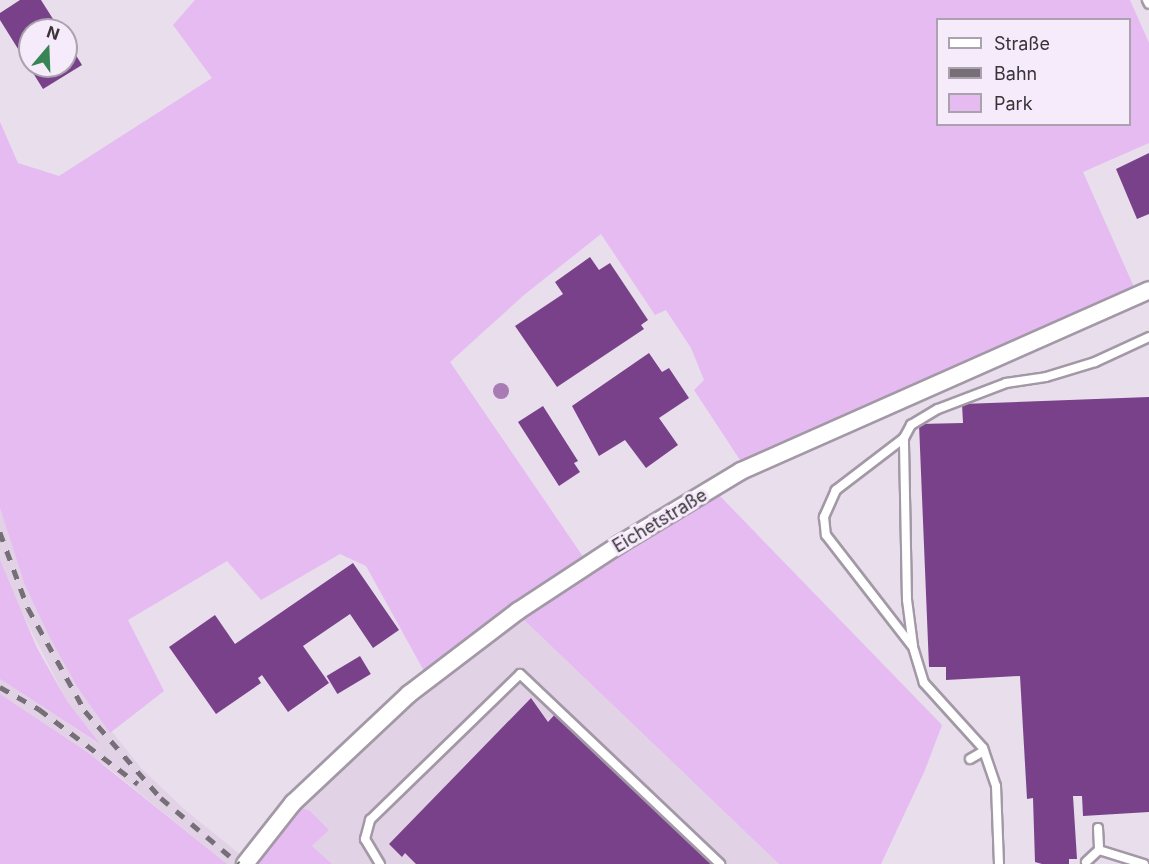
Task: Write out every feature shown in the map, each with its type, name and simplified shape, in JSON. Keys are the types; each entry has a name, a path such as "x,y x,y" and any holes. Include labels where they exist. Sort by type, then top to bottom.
{"street":[{"name":"Eichetstraße","path":"245,864 293,803 409,694 518,611 620,544 741,471 1149,290"}],"lane":[{"path":"1147,0 1149,4"},
{"path":"913,646 826,535 824,517 836,490 904,438 911,425 939,409 1006,383 1046,377 1095,362 1149,337"},
{"path":"904,438 908,600 913,646 924,683 984,751 996,786 999,864"},
{"path":"380,864 365,839 370,820 520,674 720,864"},
{"path":"970,759 984,751"},
{"path":"1086,862 1099,850 1098,828"},
{"path":"1099,850 1144,864"}],"shaded area":[{"path":"0,508 24,583 77,688 141,768 184,809 252,864 227,864 110,769 0,694 0,679 99,744 67,701 9,587 0,560"},
{"path":"521,617 779,864 332,864 312,846 328,830 309,810 301,808 448,669"}],"green space":[{"path":"195,0 1130,0 1149,43 1149,143 1083,172 1134,287 742,463 694,390 704,380 691,348 666,310 655,315 601,234 524,295 450,362 586,561 424,671 366,566 340,554 261,600 227,561 128,620 164,691 110,733 77,687 49,636 24,583 0,508 0,122 18,163 59,176 212,78 173,25"},
{"path":"717,493 942,725 925,770 881,864 779,864 521,617"},
{"path":"0,560 37,648 67,701 100,744 0,679"},
{"path":"0,694 87,752 227,864 0,864"},
{"path":"301,808 309,810 329,830 312,846 332,864 252,864 292,812"}],"building":[{"path":"20,0 41,0 52,18 18,18 18,49 0,20 0,13"},
{"path":"36,78 61,78 43,89"},
{"path":"1149,153 1149,214 1137,219 1116,169"},
{"path":"590,257 599,270 610,263 648,320 641,325 644,329 557,387 515,326 563,294 555,282"},
{"path":"649,353 662,372 669,368 689,398 659,418 678,445 646,468 625,440 599,456 572,406"},
{"path":"1149,397 1149,812 1083,816 1082,796 1073,796 1077,859 1069,859 1069,864 1042,864 1035,862 1033,798 1027,799 1020,676 946,680 946,667 929,667 919,424 963,423 962,404"},
{"path":"543,406 578,461 574,463 580,472 559,486 518,422"},
{"path":"353,563 399,630 373,648 350,614 303,646 329,683 288,712 262,675 258,678 261,683 216,714 169,647 215,615 235,644"},
{"path":"360,656 371,674 337,694 327,676"},
{"path":"531,698 548,722 557,712 713,864 416,864 405,853 402,857 389,844"}],"railway":[{"path":"0,532 28,608 85,711 161,798 239,864"},
{"path":"0,687 39,709 138,784"}]}
